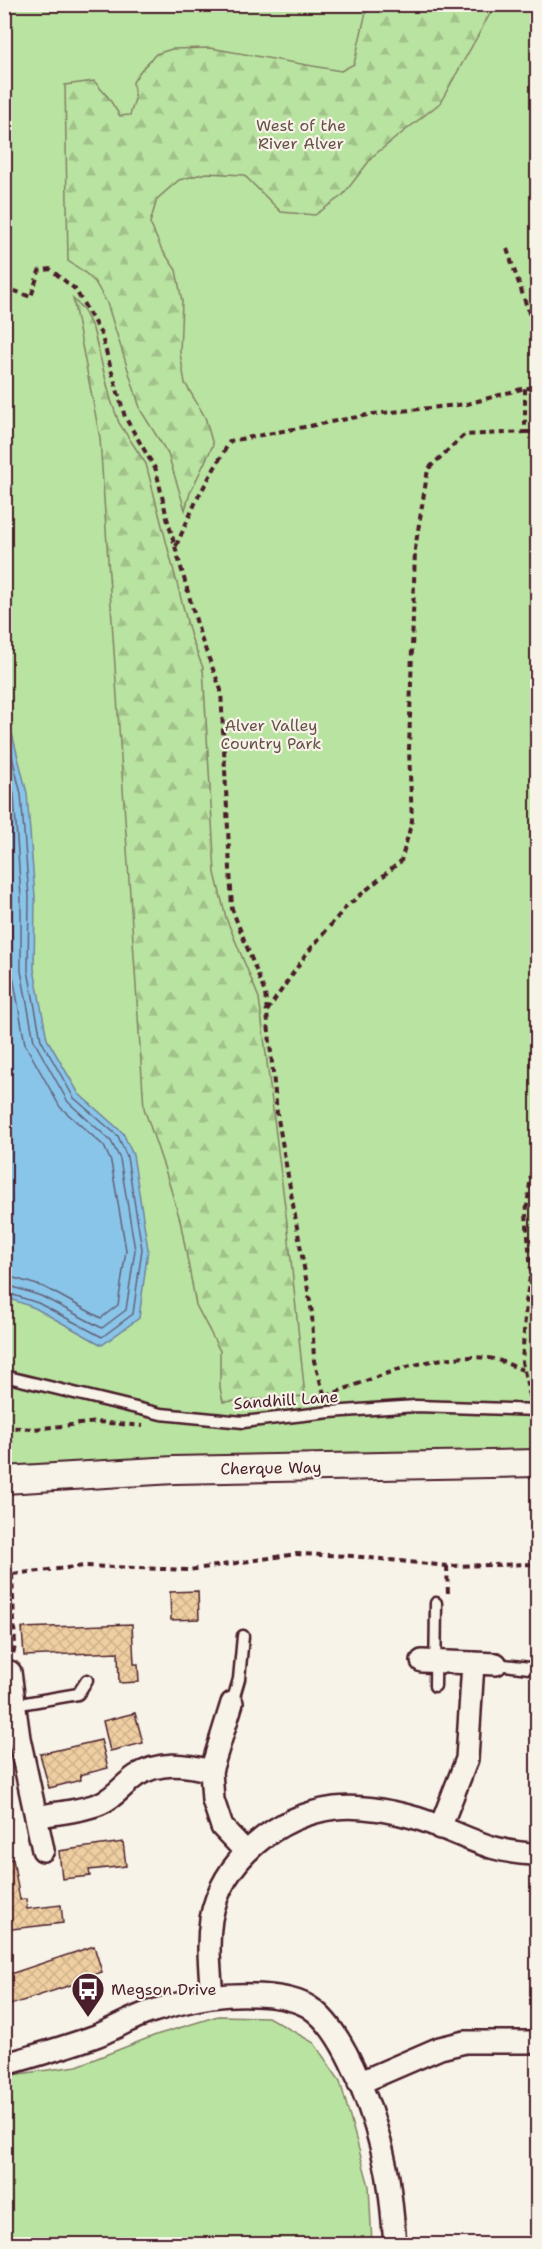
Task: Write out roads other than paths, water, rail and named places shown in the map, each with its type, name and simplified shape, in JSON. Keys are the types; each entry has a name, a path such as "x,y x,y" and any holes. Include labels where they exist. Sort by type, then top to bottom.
{"street":[{"name":"Cherque Way","path":"4,1480 174,1470 537,1463"},
{"path":"428,1661 496,1664"},
{"path":"440,1828 467,1759 473,1664"},
{"path":"10,1672 19,1738 43,1851"},
{"path":"232,1703 211,1771 213,1800 222,1827 246,1852"},
{"path":"36,1817 101,1804 119,1792 135,1776 164,1765 191,1766 211,1771"},
{"path":"212,1996 208,1944 211,1918 218,1896 237,1862 246,1852 268,1834 291,1821 335,1808 376,1809 416,1818 482,1846 502,1851 537,1854"},
{"path":"4,2062 66,2047 148,2013 212,1996 264,1996 292,2000 308,2006 324,2018 339,2037 359,2082 380,2143 386,2171 395,2244"},
{"path":"359,2082 440,2048 465,2042 537,2042"}],"lane":[{"name":"Sandhill Lane","path":"4,1376 160,1414 243,1422 330,1412 416,1406 535,1410"},
{"path":"435,1686 428,1661 436,1603"},
{"path":"232,1703 239,1679 243,1636"},
{"path":"496,1664 537,1670"},
{"path":"14,1705 78,1694 87,1680"}],"water":[{"path":"4,702 27,793 35,897 34,969 47,1039 79,1094 123,1133 133,1155 148,1249 139,1318 102,1345 35,1308 5,1297"}],"place":[{"name":"Megson Drive","path":"88,2018"}],"park label":[{"name":"West of the River Alver","path":"301,134"},
{"name":"Alver Valley Country Park","path":"271,734"}]}
